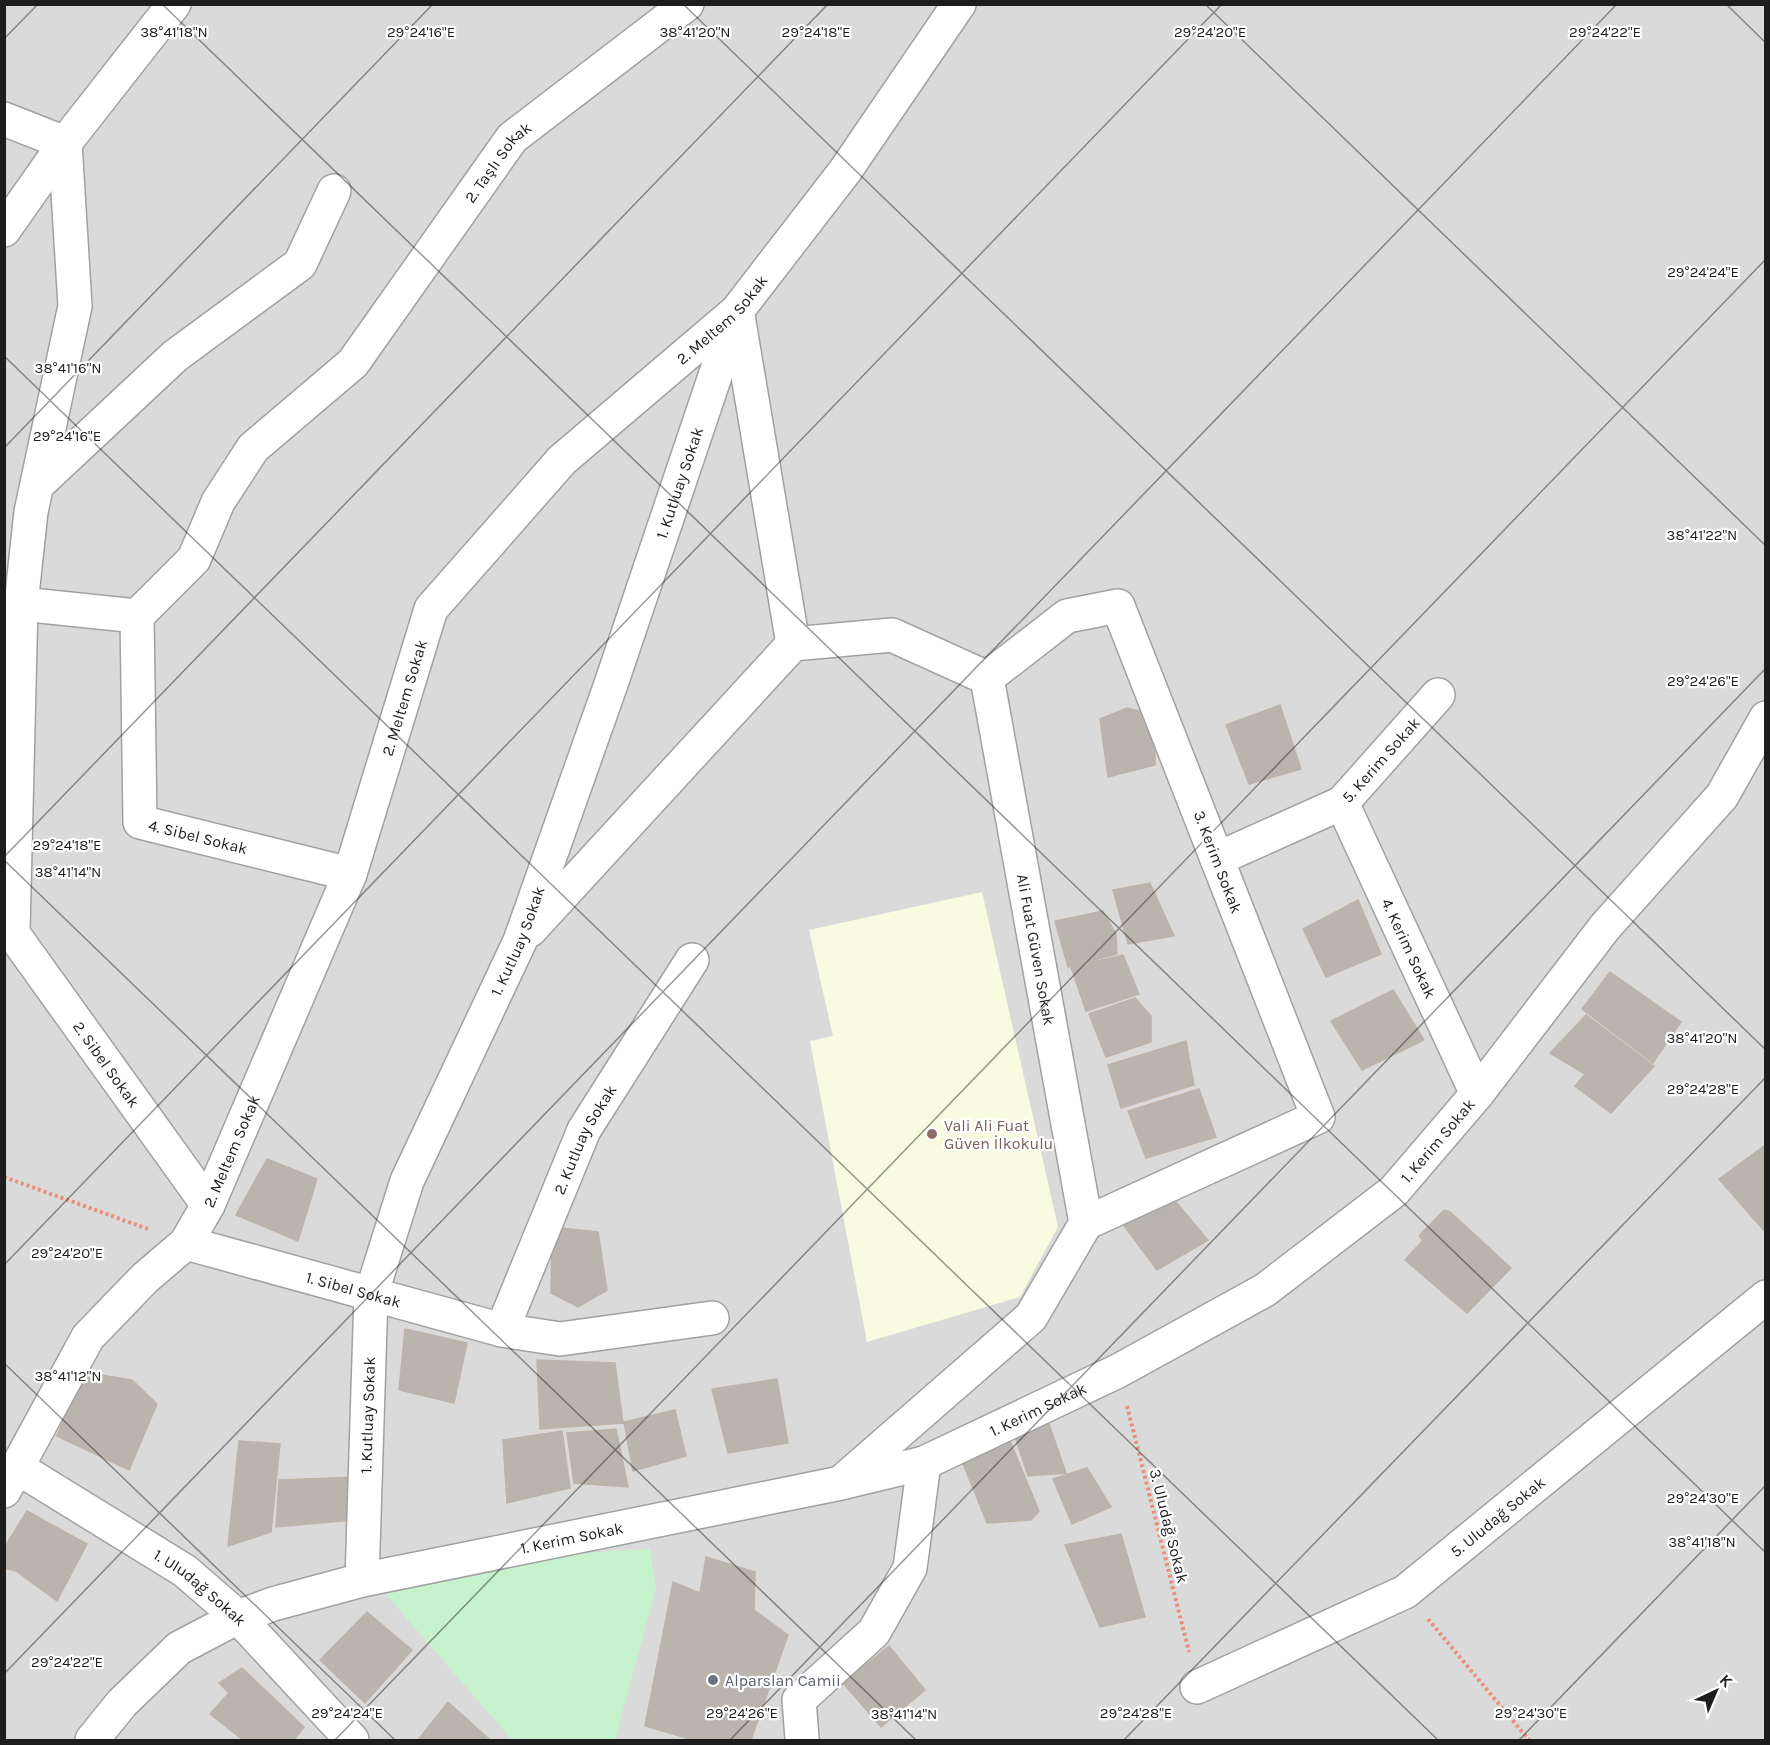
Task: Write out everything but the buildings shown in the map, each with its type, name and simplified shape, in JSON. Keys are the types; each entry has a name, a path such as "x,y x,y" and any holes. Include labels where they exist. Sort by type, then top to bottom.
{"street":[{"path":"4,230 65,143 174,4"},
{"name":"2. Taşlı Sokak","path":"137,616 194,559 218,502 253,448 353,363 512,138 687,4"},
{"name":"2. Meltem Sokak","path":"11,1479 87,1337 145,1278 186,1243 208,1205 350,874 431,609 562,460 737,311 845,171 959,4"},
{"path":"4,119 65,143"},
{"path":"9,926 21,604 31,512 75,306 65,143"},
{"path":"37,485 175,356 300,264 334,191"},
{"path":"737,311 793,644"},
{"name":"1. Kutluay Sokak","path":"362,1580 371,1295 407,1181 520,941 615,672 737,311"},
{"path":"21,604 137,616"},
{"name":"3. Kerim Sokak","path":"987,678 1067,616 1118,606 1318,1117 1086,1222"},
{"name":"4. Sibel Sokak","path":"137,616 140,822 350,874"},
{"path":"520,941 793,644 892,635 987,678"},
{"name":"Ali Fuat Güven Sokak","path":"987,678 1086,1222"},
{"name":"5. Kerim Sokak","path":"1217,859 1342,803 1437,695"},
{"name":"1. Kerim Sokak","path":"92,1740 122,1703 179,1648 238,1617 273,1604 362,1580 841,1483 924,1463 1118,1371 1265,1290 1394,1191 1477,1094 1605,927 1722,796 1766,718"},
{"name":"4. Kerim Sokak","path":"1342,803 1477,1094"},
{"name":"2. Sibel Sokak","path":"9,926 208,1205"},
{"name":"2. Kutluay Sokak","path":"502,1330 584,1130 692,960"},
{"path":"841,1483 1031,1317 1086,1222"},
{"name":"1. Sibel Sokak","path":"186,1243 502,1330 560,1339 712,1318"},
{"name":"5. Uludağ Sokak","path":"1197,1687 1405,1592 1766,1297"},
{"path":"802,1738 799,1700 874,1632 910,1568 924,1463"},
{"name":"1. Uludağ Sokak","path":"11,1479 185,1571 238,1617 352,1740"}],"path":[{"path":"4,1177 186,1243"},
{"name":"3. Uludağ Sokak","path":"1118,1371 1197,1687"},
{"path":"1405,1592 1529,1740"}],"shaded area":[{"path":"5,5 1765,5 1765,1740 5,1740"},
{"name":"Vali Ali Fuat Güven İlkokulu","path":"982,892 1058,1227 1020,1297 867,1342 810,1041 833,1036 809,930"}],"green space":[{"path":"650,1549 656,1588 615,1740 512,1740 383,1591 549,1558"}],"place":[{"name":"Vali Ali Fuat Güven İlkokulu","path":"932,1134"},
{"name":"Alparslan Camii","path":"713,1680"}]}
